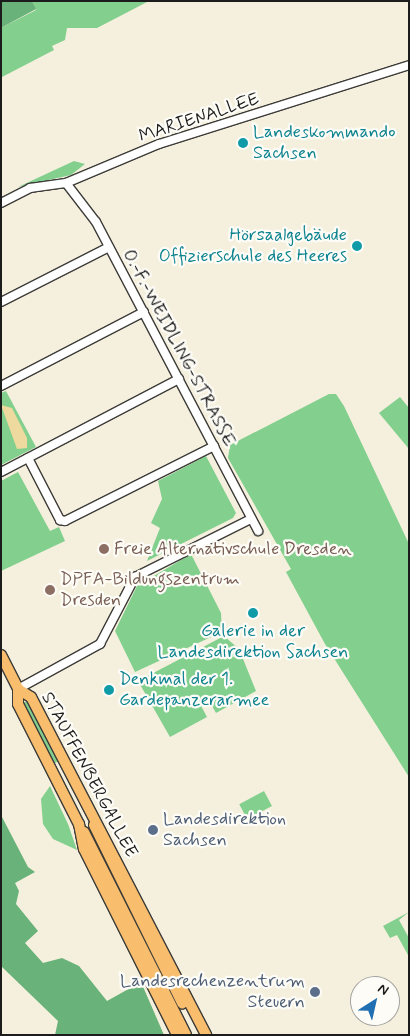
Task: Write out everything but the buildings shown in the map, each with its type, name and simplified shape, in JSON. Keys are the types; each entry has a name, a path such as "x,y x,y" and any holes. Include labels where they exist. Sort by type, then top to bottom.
{"main road":[{"path":"1,656 18,689"},
{"name":"STAUFFENBERGALLEE","path":"18,689 31,697 92,820 104,834 206,1035"},
{"name":"STAUFFENBERGALLEE","path":"18,689 18,704 79,824 85,851 177,1035"},
{"path":"92,820 199,1035"},
{"path":"79,824 186,1035"}],"street":[{"name":"MARIENALLEE","path":"1,203 30,188 66,183 159,144 409,65"},
{"name":"O.-F.-WEIDLING-STRASSE","path":"66,183 110,247 258,531"},
{"path":"1,302 110,247"},
{"path":"1,386 144,312"},
{"path":"1,472 179,379"},
{"path":"28,458 60,520 214,446"},
{"path":"18,689 100,644 135,577 251,518"}],"green space":[{"path":"1,1 32,1 36,9 1,28"},
{"path":"32,1 149,1 97,28 67,28 65,40 52,46 54,50 2,77 1,28 36,10"},
{"path":"74,161 85,164 71,175 18,187"},
{"path":"6,391 36,447 1,465 1,393"},
{"path":"329,394 336,394 344,406 409,544 409,777 325,644 286,572 291,569 228,458 230,445"},
{"path":"400,397 409,408 409,449 379,413"},
{"path":"206,456 236,513 233,518 147,561 160,528 151,523 162,499 158,481"},
{"path":"18,472 50,531 59,527 65,541 1,571 1,481"},
{"path":"191,554 221,613 222,632 135,672 115,631 137,586"},
{"path":"224,636 239,649 256,691 216,713 207,697 199,702 207,717 170,737 138,681"},
{"path":"27,701 58,762 54,763 23,703"},
{"path":"50,786 68,824 77,850 53,839 43,824 41,799"},
{"path":"264,791 272,806 247,819 239,804"},
{"path":"1,803 2,817 28,867 35,872 15,883 19,891 16,904 38,931 25,943 43,963 62,958 79,966 107,1001 141,982 164,1035 55,1035 58,1021 1,966"},
{"path":"409,912 399,920 409,938 408,955 397,935 390,938 383,926"}],"sand":[{"path":"1,405 12,408 27,438 27,448 17,449"}],"place":[{"name":"Landeskommando Sachsen","path":"243,143"},
{"name":"Hörsaalgebäude Offizierschule des Heeres","path":"357,246"},
{"name":"Freie Alternativschule Dresden","path":"104,549"},
{"name":"DPFA-Bildungszentrum Dresden","path":"50,590"},
{"name":"Galerie in der Landesdirektion Sachsen","path":"253,613"},
{"name":"Denkmal der 1. Gardepanzerarmee","path":"109,690"},
{"name":"Landesdirektion Sachsen","path":"153,830"},
{"name":"Landesrechenzentrum Steuern","path":"315,992"}]}
